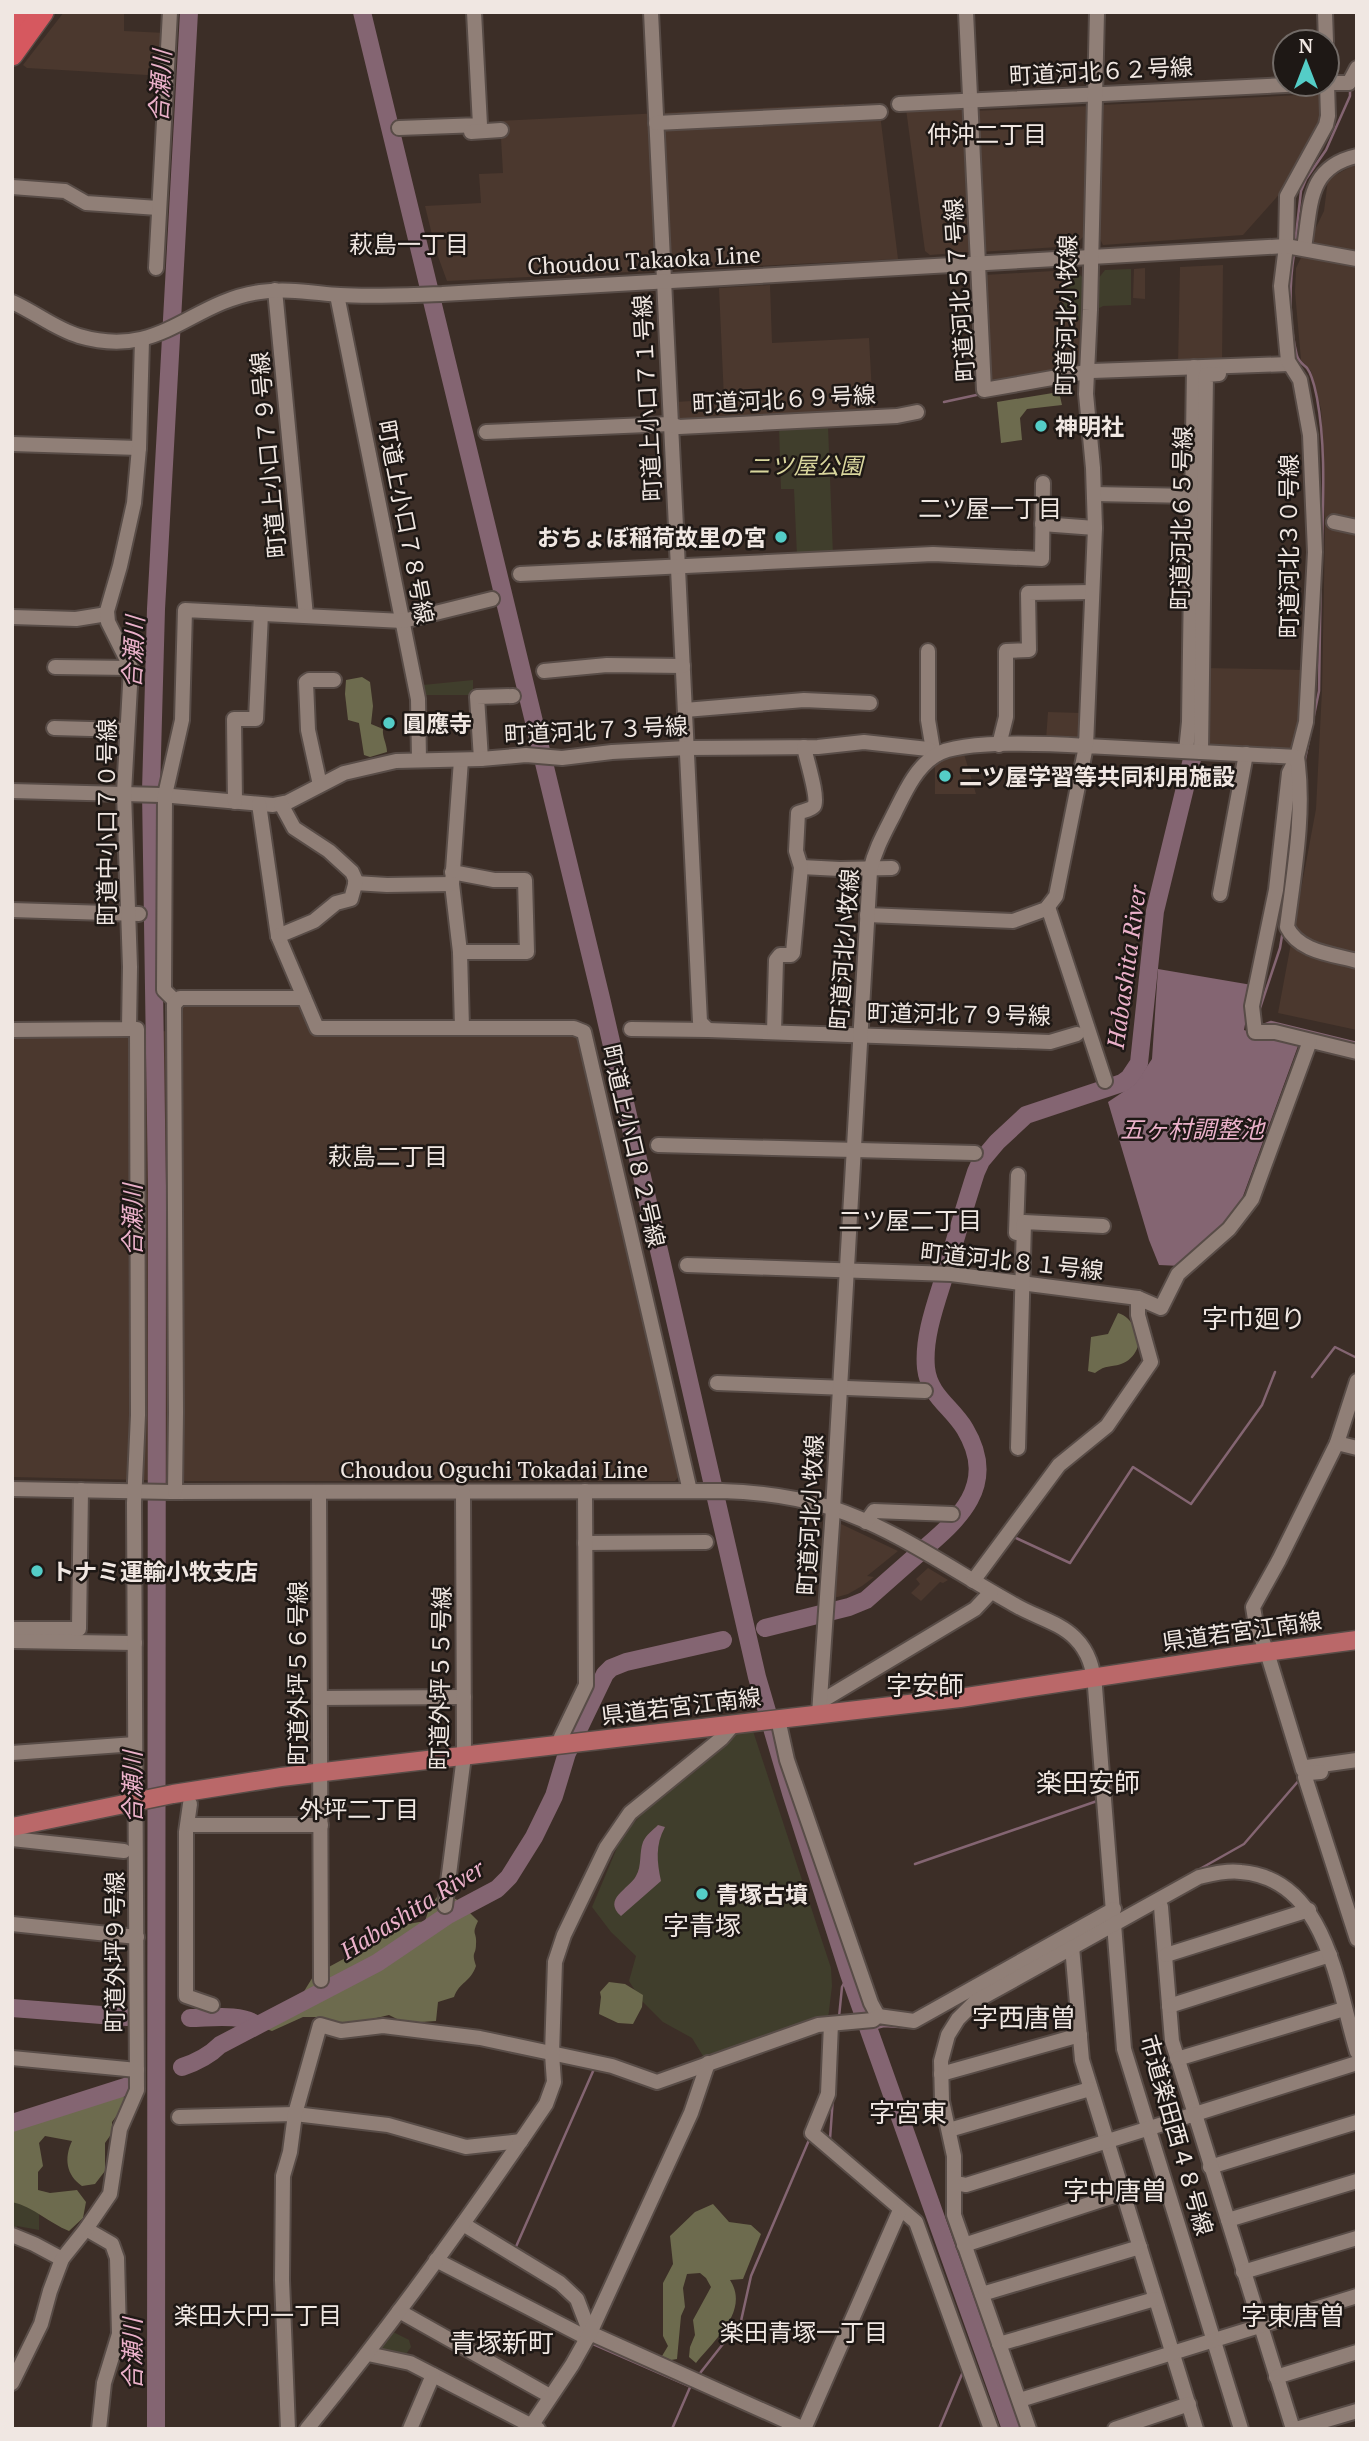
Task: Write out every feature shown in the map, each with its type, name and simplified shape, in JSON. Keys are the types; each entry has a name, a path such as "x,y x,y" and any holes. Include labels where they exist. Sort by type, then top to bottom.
{"highway":[{"path":"12,28 23,12"},
{"path":"12,55 43,12"}],"main road":[{"name":"県道若宮江南線","path":"12,1827 173,1794 321,1773 778,1719 819,1708 960,1698 1357,1640"}],"street":[{"path":"156,268 170,12"},
{"path":"474,12 480,125 400,131 413,135 501,131"},
{"name":"町道上小口７１号線","path":"651,12 700,1022 708,1030"},
{"path":"959,12 968,103"},
{"path":"966,12 977,394"},
{"name":"町道河北小牧線","path":"1045,909 1056,896 1086,746 1095,527 1086,394 1097,12"},
{"path":"1341,84 1349,83 1357,68"},
{"name":"町道河北６２号線","path":"898,104 1095,97 1271,86"},
{"path":"1095,97 1271,89"},
{"name":"町道河北３０号線","path":"1310,1041 1275,1032 1255,1032 1252,1006 1276,890 1289,773 1297,757 1306,722 1315,552 1310,435 1300,380 1292,368 1281,297 1296,247 1287,197 1325,125 1328,116 1327,98"},
{"path":"656,119 842,106 843,114 880,112"},
{"path":"1296,247 1314,186 1325,170 1339,160 1357,156"},
{"path":"12,187 65,191 86,204 158,208"},
{"name":"Choudou Takaoka Line","path":"12,302 76,335 102,341 149,338 229,300 275,290 337,295 429,294 1296,247 1357,259"},
{"name":"町道河北５７号線","path":"975,265 984,390 1087,373 1292,368"},
{"name":"町道上小口７９号線","path":"275,290 306,616"},
{"name":"町道上小口７８号線","path":"337,295 418,699 419,760"},
{"path":"101,615 120,566 134,503 149,338"},
{"name":"町道河北６５号線","path":"1193,751 1206,375 1292,368"},
{"path":"1193,751 1189,722 1194,371"},
{"name":"町道河北６９号線","path":"487,436 897,416 917,412"},
{"path":"12,444 139,448"},
{"path":"520,574 933,554 1041,559 1044,482"},
{"path":"1094,494 1192,496"},
{"path":"1334,522 1357,527"},
{"path":"1042,524 1095,527"},
{"path":"999,745 1006,717 1006,651 1029,650 1028,593 1092,592"},
{"path":"173,1492 175,1001 164,990 163,795 182,720 185,610 403,621 492,599"},
{"path":"12,609 76,611 101,615 108,622 131,668 55,667"},
{"path":"235,802 234,719 256,719 261,614"},
{"path":"12,617 76,619 101,615"},
{"path":"928,651 927,712 935,752 999,745 1086,746 1297,757 1300,779 1287,927 1292,937 1306,947 1357,961"},
{"path":"544,671 607,665 683,666"},
{"name":"町道中小口７０号線","path":"131,668 124,793 133,914 129,1029 136,1029 136,1491"},
{"path":"320,785 308,730 306,682 334,680"},
{"path":"481,759 477,697 513,696"},
{"path":"685,710 804,700 870,703"},
{"path":"54,728 127,730"},
{"name":"町道河北７３号線","path":"12,791 124,793 281,804 344,773 396,761 533,755 553,758 687,748 804,747 874,743 935,752"},
{"path":"774,1032 776,960 779,955 793,953 801,867 796,851 798,813 812,808 815,800 804,747"},
{"name":"町道河北小牧線","path":"819,1708 870,868 877,845 905,790 935,752"},
{"path":"1220,894 1246,754"},
{"path":"461,760 452,878 460,952 461,1028"},
{"path":"175,1001 180,998 304,998 278,936 258,804"},
{"path":"278,936 314,921 336,903 351,899 355,883 352,872 343,862 294,828 281,804"},
{"path":"801,867 892,867"},
{"path":"355,883 387,885 452,878 525,880 527,952 460,952"},
{"path":"867,915 1013,921 1045,909 1105,1081"},
{"path":"12,910 133,914"},
{"name":"町道上小口８２号線","path":"304,998 317,1028 582,1029 696,1491"},
{"path":"12,1030 129,1029"},
{"name":"町道河北７９号線","path":"631,1029 1050,1042 1077,1034"},
{"path":"1310,1041 1357,1052"},
{"name":"町道河北８１号線","path":"687,1265 944,1274 1138,1298 1161,1308 1178,1274 1230,1229 1252,1199 1310,1041"},
{"path":"658,1145 975,1153"},
{"path":"1013,1448 1018,1175"},
{"path":"1017,1217 1105,1223 1024,1222 1018,1282"},
{"path":"973,1581 1059,1465 1107,1426 1151,1362 1138,1314 1138,1298"},
{"path":"1357,1381 1337,1443 1253,1608 1256,1625 1267,1652 1303,1770 1307,1767 1357,1760"},
{"path":"717,1383 925,1391"},
{"path":"1337,1443 1357,1448"},
{"name":"Choudou Oguchi Tokadai Line","path":"12,1489 173,1492 722,1491 768,1494 833,1509 866,1521 991,1592"},
{"path":"12,1629 79,1629 81,1490"},
{"name":"町道外坪９号線","path":"12,2383 41,2324 62,2259 86,2229 111,2190 120,2129 137,2090 136,1491"},
{"path":"568,1743 561,1737 586,1685 584,1491"},
{"name":"町道外坪５６号線","path":"319,1492 321,1980"},
{"name":"町道外坪５５号線","path":"444,1906 464,1756 463,1492"},
{"path":"866,1521 874,1511 952,1514"},
{"path":"585,1543 706,1542"},
{"path":"819,1708 975,1609 991,1592"},
{"name":"市道楽田西４８号線","path":"991,1592 1070,1634 1090,1659 1094,1678 1124,2049 1241,2429"},
{"path":"12,1641 135,1643"},
{"path":"320,1701 464,1700"},
{"path":"778,1719 787,1760 875,2018"},
{"path":"307,2429 368,2354 546,2104 554,2082 552,2054 555,1962 564,1935 606,1848 630,1813 712,1747 734,1724"},
{"path":"12,1753 135,1744"},
{"path":"1355,1930 1305,1777 1309,1773 1357,1767"},
{"path":"190,1804 186,1996 212,2005"},
{"path":"188,1825 321,1825"},
{"path":"12,1839 124,1851"},
{"path":"288,2429 281,2207 283,2176 290,2152 295,2114 320,2025 341,2031 383,2026 480,2038 612,2066 657,2082 818,2025 853,2023 875,2018 914,2021 1114,1916 1157,1901 1199,1877 1239,1871 1258,1874 1276,1883 1293,1894 1309,1910 1330,1955 1357,2052"},
{"path":"1157,1901 1161,1907 1166,1955 1171,2041 1294,2429 1357,2411"},
{"path":"1166,1955 1309,1910"},
{"path":"1028,2429 954,2215 954,2156 942,2101 943,2048 948,2035 969,2007 1072,1947 1114,1916"},
{"path":"12,1924 136,1937"},
{"path":"1072,1947 1082,2060 1196,2429"},
{"path":"1169,2006 1330,1955"},
{"path":"1177,2059 1344,2009"},
{"path":"831,2024 828,2094 812,2133 916,2222 991,2429"},
{"path":"941,2074 1080,2035"},
{"path":"12,2058 137,2070"},
{"path":"368,2354 410,2363 533,2428 550,2396 589,2336 691,2113 708,2063"},
{"path":"955,2183 966,2185 1357,2063"},
{"path":"949,2130 1090,2089"},
{"path":"179,2117 295,2114 388,2125 466,2147 521,2141"},
{"path":"1210,2167 1357,2122"},
{"path":"1228,2220 1357,2180"},
{"path":"964,2245 1123,2193"},
{"path":"436,2260 589,2336 804,2429 900,2210"},
{"path":"463,2224 560,2283 577,2299 589,2336"},
{"path":"86,2229 112,2244 117,2258 119,2334 104,2383 99,2429"},
{"path":"12,2235 62,2259"},
{"path":"1243,2272 1357,2238"},
{"path":"982,2294 1140,2247"},
{"path":"1020,2400 1357,2296"},
{"path":"999,2344 1155,2299"},
{"path":"399,2311 550,2396"},
{"path":"1276,2377 1357,2352"},
{"path":"410,2429 433,2375"},
{"path":"1115,2429 1189,2404"}],"shaded area":[{"path":"64,12 124,14 124,31 166,33 164,76 27,68 23,65"},
{"path":"1271,97 1322,98 1323,118 1283,190 1243,235 1103,245 1098,235 1101,105"},
{"path":"844,104 845,112 880,114 898,259 447,281 436,251 425,206 481,203 479,174 503,173 500,121"},
{"path":"1091,106 1085,235 1074,246 980,252 973,111"},
{"path":"962,107 969,252 930,255 925,251 906,109"},
{"path":"1354,165 1357,166 1357,1030 1278,1013 1316,809 1322,690 1325,529 1321,409 1311,371 1301,360 1295,292 1296,268 1324,211 1328,179"},
{"path":"1223,265 1222,365 1178,366 1180,267"},
{"path":"1145,268 1145,299 1133,298 1134,269"},
{"path":"1070,270 1060,322 1086,319 1083,374 988,388 984,275"},
{"path":"770,285 772,343 869,338 873,411 676,420 675,402 724,399 719,288"},
{"path":"1059,392 1062,405 1027,409 1020,418 1022,440 1001,443 997,402"},
{"path":"1205,668 1303,670 1302,720 1295,754 1205,749"},
{"path":"362,677 370,682 373,706 371,724 383,729 387,749 387,752 370,757 364,755 359,723 348,720 345,694 346,680"},
{"path":"1048,712 1082,713 1081,736 1075,741 1046,740"},
{"path":"964,754 976,794 935,794 935,761"},
{"path":"181,1003 299,1005 312,1035 576,1033 678,1477 675,1481 188,1481 12,1477 12,1033 181,1031"},
{"path":"1118,1313 1128,1318 1138,1332 1137,1349 1126,1362 1105,1367 1095,1373 1088,1371 1091,1337 1108,1334"},
{"path":"841,1524 898,1551 867,1576 874,1577 862,1586 834,1598 837,1527"},
{"path":"928,1568 948,1580 940,1582 921,1601 911,1593 920,1584 916,1579"},
{"path":"437,1897 456,1899 478,1921 475,1931 476,1966 454,1997 438,2002 436,2021 405,2023 389,2015 347,2025 316,2017 303,2017 272,2031 249,2023 303,1993 314,1975 408,1924 425,1921 430,1906"},
{"path":"609,1982 625,1984 643,1995 642,2007 633,2024 618,2023 599,2014 600,1992"},
{"path":"112,2085 123,2095 126,2103 112,2122 112,2133 105,2143 105,2171 95,2184 82,2186 73,2177 67,2160 72,2141 45,2136 39,2143 43,2166 38,2172 38,2190 50,2193 77,2190 86,2202 83,2218 69,2231 12,2202 12,2118"},
{"path":"713,2204 729,2222 751,2225 761,2234 743,2279 730,2280 736,2303 733,2314 720,2335 696,2363 689,2357 695,2335 693,2320 711,2287 700,2273 687,2274 683,2288 685,2307 681,2316 677,2359 671,2360 662,2356 668,2346 663,2336 663,2283 673,2264 670,2236 695,2212"}],"green space":[{"path":"1131,269 1131,305 1103,306 1096,310 1098,279 1105,270"},
{"path":"1070,270 1074,270 1087,281 1086,319 1060,322"},
{"name":"ニツ屋公園","path":"828,426 833,555 797,556 794,489 781,489 779,428"},
{"path":"473,680 473,695 425,695 423,685"},
{"path":"737,1731 753,1731 831,1968 832,1986 828,2019 703,2056 692,2038 663,2022 641,2000 629,1981 636,1956 611,1932 592,1907 622,1836 651,1804 696,1771"},
{"path":"12,2194 39,2195 39,2230 17,2226 16,2234 12,2233"},
{"path":"391,2331 409,2340 411,2347 404,2357 379,2350 378,2347"}],"water":[{"name":"五ヶ村調整池","path":"1158,969 1252,985 1244,1030 1298,1046 1235,1218 1181,1266 1159,1265 1108,1102 1135,1084 1152,1059"},
{"path":"658,1825 665,1827 658,1854 661,1881 621,1916 614,1904 616,1899 636,1876 643,1842"}],"waterway":[{"name":"合瀬川","path":"156,2429 157,1185 151,791 156,609 189,12"},
{"path":"362,12 601,998 757,1677 849,1974 1011,2429"},
{"path":"1295,244 1301,191 1326,150 1350,96 1350,88"},
{"path":"1294,254 1291,279 1294,344 1298,358 1309,371 1314,383 1322,435 1322,549"},
{"path":"1054,385 1082,381"},
{"path":"944,402 981,394"},
{"path":"1304,764 1319,691 1321,563"},
{"name":"Habashita River","path":"765,1628 849,1607 866,1600 947,1528 969,1500 976,1485 978,1468 974,1449 960,1421 932,1386 926,1368 926,1344 934,1308 981,1161 1026,1115 1122,1083 1139,1063 1155,911 1193,755 1194,719"},
{"path":"1258,1014 1280,948 1283,930"},
{"path":"1261,1026 1271,1022 1357,1043"},
{"name":"Habashita River","path":"1122,1083 1142,1077"},
{"path":"1312,1377 1335,1347 1357,1358"},
{"path":"1016,1538 1070,1563 1133,1467 1191,1504 1262,1405 1275,1372"},
{"name":"Habashita River","path":"182,2067 377,1963 448,1915 497,1889 509,1877 534,1837 554,1796 567,1753 605,1674 611,1668 626,1662 723,1640"},
{"path":"1198,1870 1244,1844 1301,1778"},
{"path":"915,1864 1100,1800"},
{"path":"1118,1914 1137,1904"},
{"path":"839,2017 842,1987 849,1974"},
{"path":"869,2030 884,2026 915,2028 969,1998"},
{"path":"12,2008 127,2017"},
{"path":"190,2018 234,2018 257,2025"},
{"path":"837,2049 838,2028"},
{"path":"515,2249 594,2069"},
{"name":"Habashita River","path":"12,2123 128,2086"},
{"path":"830,2139 833,2097"},
{"path":"697,2377 741,2321 751,2276 810,2140"},
{"path":"593,2340 593,2344 689,2386"},
{"path":"939,2429 962,2374"},
{"path":"672,2429 691,2385"}],"place":[{"name":"神明社","path":"1041,426"},
{"name":"おちょぼ稲荷故里の宮","path":"781,537"},
{"name":"圓應寺","path":"389,723"},
{"name":"二ツ屋学習等共同利用施設","path":"945,776"},
{"name":"トナミ運輸小牧支店","path":"37,1571"},
{"name":"青塚古墳","path":"702,1894"}],"district":[{"name":"仲沖二丁目","path":"987,134"},
{"name":"萩島一丁目","path":"409,244"},
{"name":"二ツ屋一丁目","path":"990,508"},
{"name":"萩島二丁目","path":"388,1156"},
{"name":"二ツ屋二丁目","path":"910,1220"},
{"name":"字巾廻り","path":"1254,1318"},
{"name":"字安師","path":"925,1685"},
{"name":"楽田安師","path":"1088,1782"},
{"name":"外坪二丁目","path":"359,1809"},
{"name":"字青塚","path":"702,1925"},
{"name":"字西唐曽","path":"1024,2017"},
{"name":"字宮東","path":"908,2112"},
{"name":"字中唐曽","path":"1115,2190"},
{"name":"楽田大円一丁目","path":"258,2315"},
{"name":"字東唐曽","path":"1293,2315"},
{"name":"楽田青塚一丁目","path":"804,2332"},
{"name":"青塚新町","path":"502,2342"}]}
